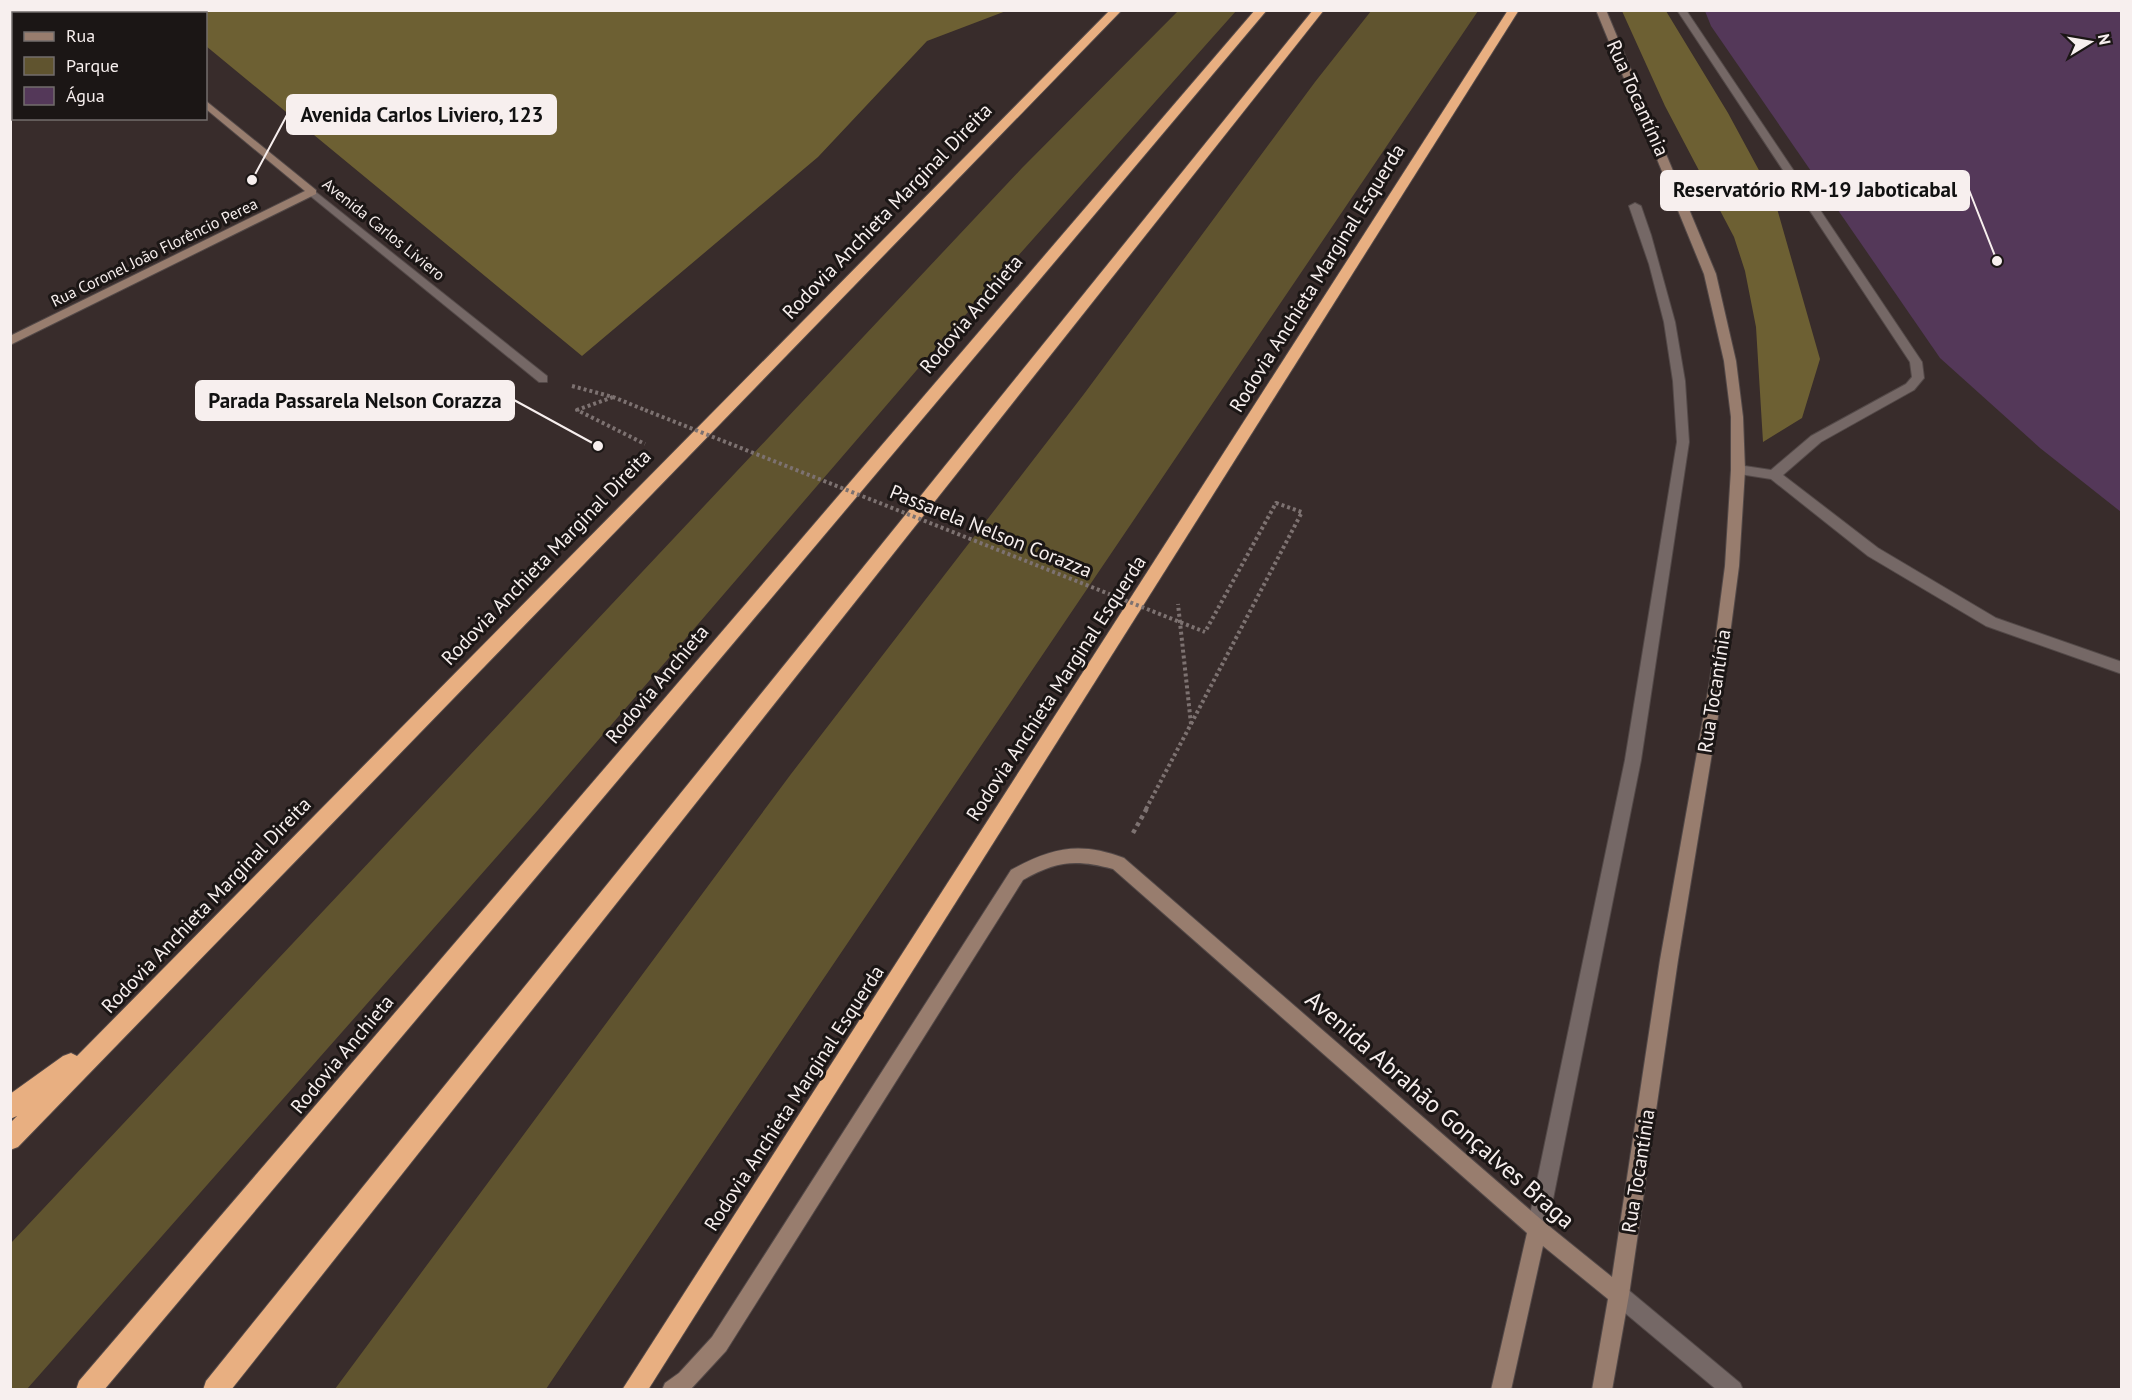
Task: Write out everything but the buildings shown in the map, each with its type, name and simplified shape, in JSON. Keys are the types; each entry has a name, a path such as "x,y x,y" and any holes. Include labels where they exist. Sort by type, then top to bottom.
{"highway":[{"name":"Rodovia Anchieta Marginal Direita","path":"10,1138 1117,10"},
{"name":"Rodovia Anchieta","path":"88,1389 1262,10"},
{"path":"215,1389 1319,10"},
{"name":"Rodovia Anchieta Marginal Esquerda","path":"634,1389 1514,10"},
{"path":"10,1108 112,1035"}],"street":[{"name":"Rua Tocantínia","path":"1601,10 1710,274 1730,361 1737,417 1738,470 1732,566 1717,680 1602,1389"},
{"path":"1681,10 1916,362 1918,378 1910,387 1816,439 1774,475"},
{"name":"Avenida Carlos Liviero","path":"207,105 543,379"},
{"name":"Rua Coronel João Florêncio Perea","path":"10,341 312,192"},
{"path":"1501,1389 1537,1229 1633,760 1683,442 1683,404 1674,333 1663,287 1635,206"},
{"path":"1738,470 1774,475 1873,552 1991,621 2121,668"},
{"path":"672,1389 686,1380 719,1344 1017,875 1048,857 1082,853 1118,863"},
{"name":"Avenida Abrahão Gonçalves Braga","path":"1118,863 1537,1229 1733,1389"}],"path":[{"name":"Passarela Nelson Corazza","path":"543,379 614,397 1205,632 1276,503 1302,512 1191,724"},
{"path":"609,427 578,410 614,397"},
{"path":"1118,863 1191,724 1172,547"}],"green space":[{"path":"1179,10 1236,11 928,357 538,810 27,1389 11,1389 11,1243 1022,168"},
{"path":"1371,11 1478,11 546,1389 335,1389 791,774 1084,394 1315,82"}],"shaded area":[{"path":"162,11 1006,11 927,41 818,157 582,356 207,47 207,12"},
{"path":"1622,11 1666,11 1728,113 1774,198 1820,359 1802,418 1763,442 1756,327 1745,271 1734,237 1665,106"}],"water":[{"path":"1705,11 2121,11 2121,512 2040,448 1940,358 1711,26"}],"place":[{"name":"Avenida Carlos Liviero, 123","path":"252,180"},
{"name":"Reservatório RM-19 Jaboticabal","path":"1997,261"},
{"name":"Parada Passarela Nelson Corazza","path":"598,446"}]}
